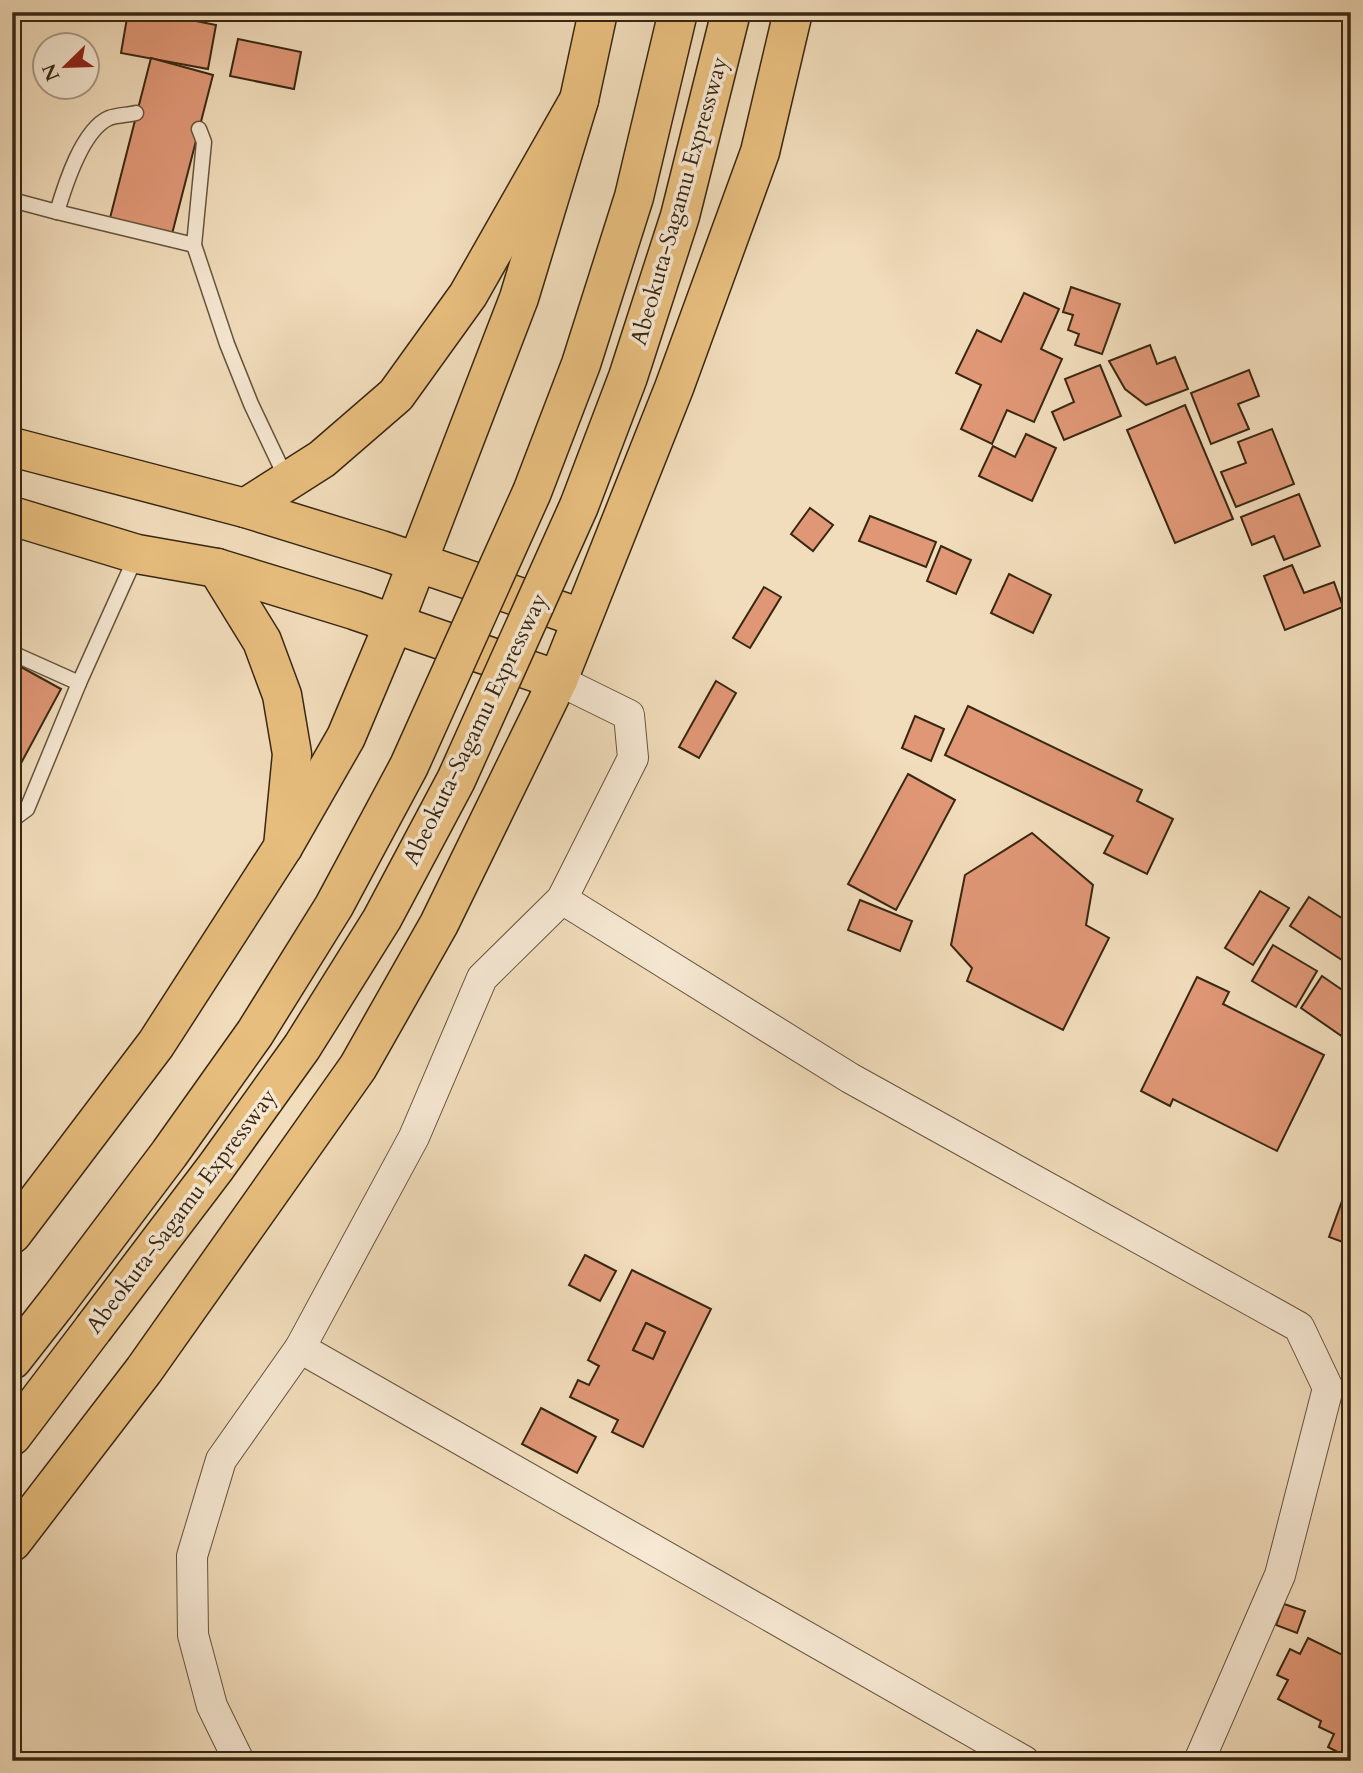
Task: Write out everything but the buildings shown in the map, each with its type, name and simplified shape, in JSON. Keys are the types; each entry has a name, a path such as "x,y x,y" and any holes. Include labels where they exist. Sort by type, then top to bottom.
{"main road":[{"path":"12,1234 156,1044 283,847 346,737 394,624 519,299 579,100 598,12"},
{"name":"Abeokuta-Sagamu Expressway","path":"12,1360 256,1033 334,906 409,766 532,492 581,364 634,197 678,12"},
{"name":"Abeokuta-Sagamu Expressway","path":"12,1436 216,1167 302,1047 382,919 456,780 579,506 628,377 680,216 731,12"},
{"path":"12,1542 144,1370 358,1067 439,924 558,680 674,388 760,152 793,12"},
{"path":"245,508 322,459 396,395 468,295 579,100"},
{"path":"12,447 245,508 417,562 581,618"},
{"path":"13,518 137,554 217,568 558,680"},
{"path":"217,568 262,642 282,695 292,754 283,847"}],"street":[{"path":"240,1761 212,1706 193,1635 192,1556 221,1460 300,1348 414,1137 482,978 562,898 633,758 629,715 558,680"},
{"path":"562,898 850,1078 1299,1327 1328,1388 1280,1575 1199,1761"},
{"path":"300,1348 1024,1761"}],"lane":[{"path":"57,212 69,172 93,131 109,118 136,113"},
{"path":"199,129 204,142 194,246 227,344 251,404 288,481"},
{"path":"12,200 194,246"},
{"path":"12,820 27,809 137,554"},
{"path":"12,653 79,684"}]}
